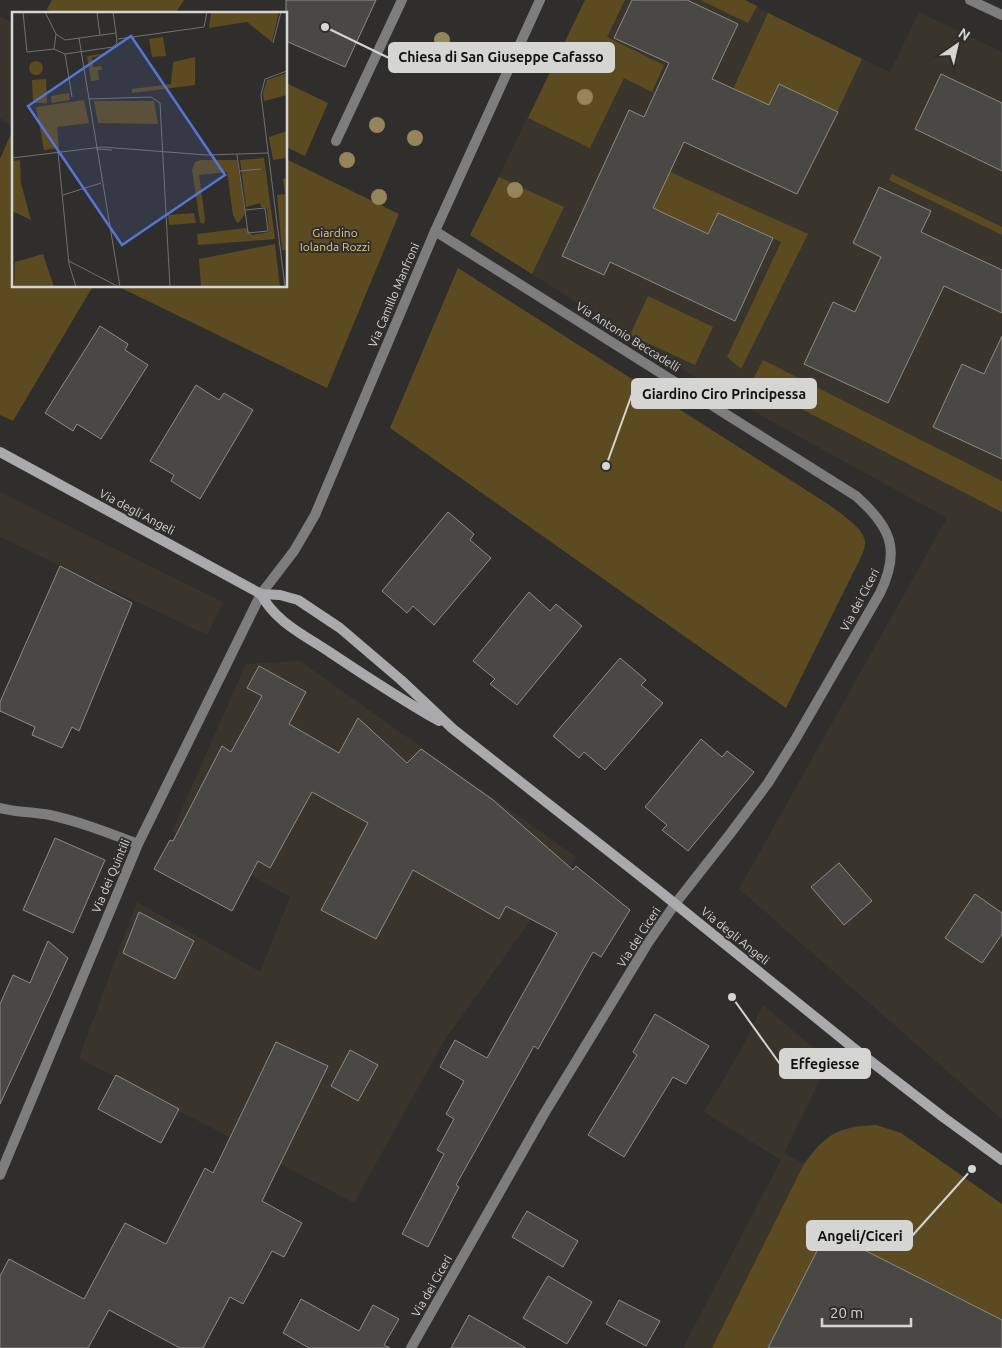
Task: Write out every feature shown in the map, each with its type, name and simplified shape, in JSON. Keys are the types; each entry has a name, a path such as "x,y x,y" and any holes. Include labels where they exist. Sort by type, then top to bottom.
{"street":[{"path":"336,141 402,0"},
{"name":"Via Camillo Manfroni","path":"261,594 304,536 315,514 435,231 540,0"},
{"path":"970,0 1002,15"},
{"name":"Via Antonio Beccadelli","path":"435,231 842,486 875,514 892,547"},
{"name":"Via degli Angeli","path":"0,452 261,594 288,596 310,607 371,653 453,729 851,1046 1002,1160"},
{"name":"Via dei Ciceri","path":"411,1348 544,1114 648,943 675,904 742,819 768,783 795,740 880,593 890,572 892,547"},
{"name":"Via degli Angeli","path":"261,594 266,605 287,624 397,697 453,729"},
{"name":"Via dei Quintili","path":"0,1175 138,844 261,594"},
{"path":"0,808 69,820 91,826 138,844"}],"shaded area":[{"path":"585,0 745,0 890,72 919,12 1002,52 1002,1119 739,889 947,518 727,397 470,235"},
{"path":"0,16 12,23 12,127 0,118"},
{"path":"0,492 223,602 207,635 0,537"},
{"path":"300,661 576,857 444,1041 354,1203 79,1058 137,902 260,972 290,897 172,831 246,664"},
{"path":"763,1005 829,1061 784,1153 804,1164 818,1145 835,1132 853,1126 876,1125 901,1133 1002,1204 1002,1348 683,1348 781,1160 704,1112 741,1050"}],"green space":[{"path":"52,0 184,0 176,12 51,12 47,9"},
{"path":"585,0 625,0 607,37 664,65 652,92 624,78 590,148 528,118"},
{"path":"700,0 745,0 757,6 748,23"},
{"path":"768,13 862,59 837,112 779,84 769,105 733,89"},
{"path":"288,84 328,103 305,156 288,148"},
{"path":"12,132 12,288 92,288 13,421 0,415 0,159"},
{"name":"Giardino Iolanda Rozzi","path":"288,160 399,214 327,388 121,288 288,288"},
{"path":"670,172 808,234 741,369 727,357 781,242 718,213 708,234 653,208"},
{"path":"892,174 1002,227 1002,235 889,180"},
{"path":"499,177 564,207 532,274 470,235"},
{"path":"458,268 828,504 851,521 861,532 865,543 862,555 786,708 390,428"},
{"path":"648,296 713,327 695,365 630,335"},
{"path":"763,360 1002,481 1002,512 751,383"},
{"path":"876,1125 901,1133 1002,1204 1002,1320 827,1231 768,1348 712,1348 804,1164 826,1139 834,1134 842,1130"}],"building":[{"path":"286,0 376,0 345,67 288,42 288,12 286,12"},
{"path":"632,0 687,0 738,24 712,79 769,105 779,84 838,112 797,194 684,142 653,208 708,234 718,213 773,238 735,321 610,262 604,275 562,256 629,110 644,117 669,63 614,38"},
{"path":"941,74 1002,103 1002,171 915,129"},
{"path":"879,187 931,211 921,232 1002,270 1002,313 944,286 888,403 804,364 833,302 855,312 881,257 853,243"},
{"path":"100,326 128,344 125,350 148,365 101,439 77,424 73,431 45,413"},
{"path":"1002,336 1002,459 933,427 962,364 984,374"},
{"path":"196,385 219,400 224,393 253,410 200,499 171,481 174,475 150,461"},
{"path":"448,512 474,534 470,540 491,558 434,625 413,606 407,613 382,591"},
{"path":"60,566 132,603 79,731 72,727 62,748 32,735 35,727 0,711 0,702"},
{"path":"529,592 550,611 556,604 582,626 517,705 490,684 495,679 473,661"},
{"path":"620,658 646,680 641,685 663,703 605,770 584,752 579,758 553,736"},
{"path":"259,666 306,692 289,724 339,753 358,718 407,763 421,749 493,800 573,870 576,866 630,910 601,957 593,952 538,1049 534,1046 456,1185 459,1187 428,1247 402,1234 444,1154 437,1150 454,1119 446,1114 464,1081 440,1067 455,1040 487,1058 557,933 506,906 499,919 413,870 376,939 321,910 368,823 312,792 270,868 258,861 232,911 154,869 170,840 173,841 222,746 231,752 262,696 247,688"},
{"path":"701,739 722,757 727,751 754,772 688,851 662,830 667,825 645,807"},
{"path":"55,838 105,860 73,933 23,910"},
{"path":"839,863 872,901 844,925 811,887"},
{"path":"975,894 1002,913 1002,934 982,963 945,938"},
{"path":"139,912 194,941 175,979 123,953"},
{"path":"48,941 68,958 0,1104 0,1004 13,975 30,983"},
{"path":"655,1014 709,1046 686,1084 673,1077 624,1157 588,1135 637,1055 633,1052"},
{"path":"276,1042 328,1066 262,1201 302,1223 284,1257 272,1251 243,1304 230,1297 203,1348 180,1348 109,1310 88,1348 0,1348 0,1276 9,1259 84,1299 125,1223 166,1244 205,1168 213,1173"},
{"path":"350,1050 378,1065 358,1101 331,1086"},
{"path":"116,1075 179,1109 161,1143 98,1109"},
{"path":"527,1211 578,1241 563,1267 512,1237"},
{"path":"827,1231 1002,1320 1002,1348 768,1348"},
{"path":"548,1276 592,1302 567,1344 523,1318"},
{"path":"301,1299 359,1331 373,1305 399,1319 384,1345 390,1348 309,1348 283,1333"},
{"path":"619,1300 660,1321 646,1346 606,1324"},
{"path":"469,1315 526,1348 451,1348"}],"place":[{"name":"Chiesa di San Giuseppe Cafasso","path":"325,27"},
{"name":"Giardino Ciro Principessa","path":"606,466"},
{"name":"Effegiesse","path":"732,997"},
{"name":"Angeli/Ciceri","path":"972,1169"}]}
